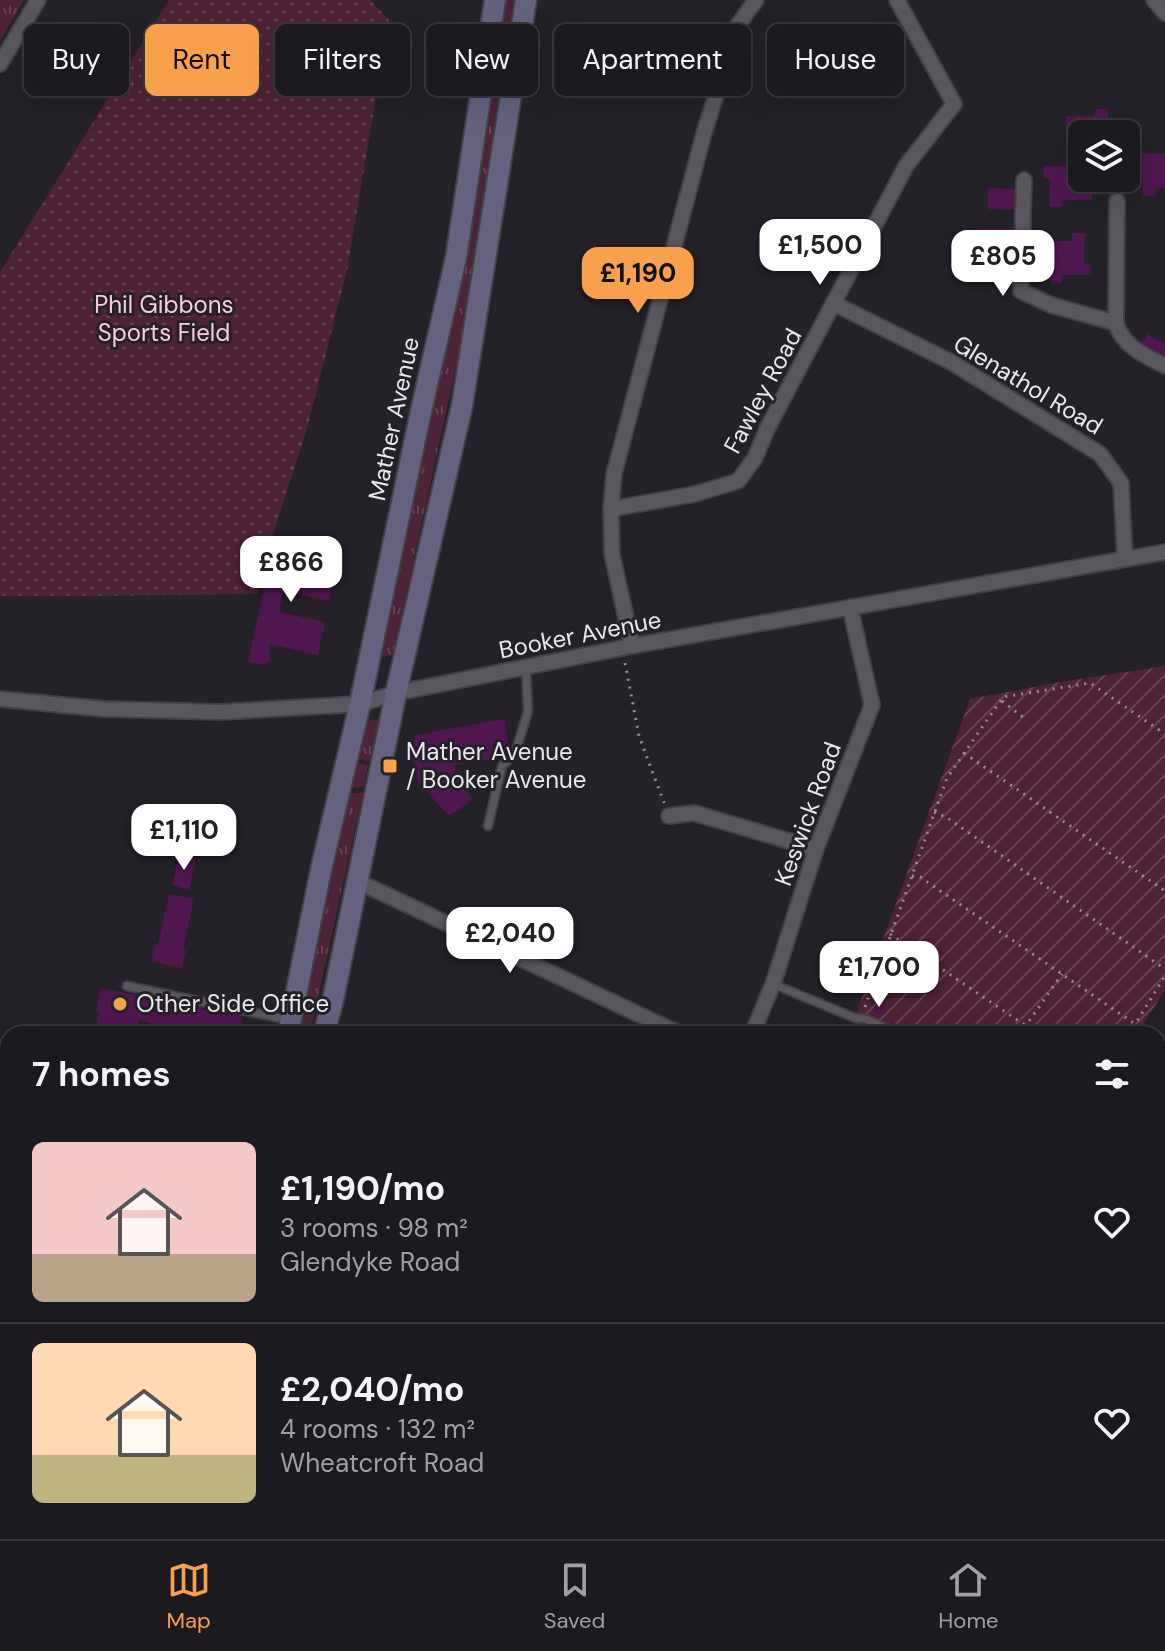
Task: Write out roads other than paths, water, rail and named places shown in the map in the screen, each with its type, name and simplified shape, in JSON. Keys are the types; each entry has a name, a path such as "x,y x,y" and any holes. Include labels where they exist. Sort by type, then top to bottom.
{"main road":[{"name":"Mather Avenue","path":"289,1026 456,258 495,0"},
{"path":"326,1026 396,693 462,406 526,0"}],"street":[{"path":"0,64 38,0"},
{"path":"628,647 612,554 614,474 704,133 738,25 756,0"},
{"name":"Fawley Road","path":"611,509 695,494 738,481 755,458 768,427 906,166 954,104 897,0"},
{"path":"1154,0 1165,13"},
{"path":"1024,180 1021,291 1051,305 1116,323"},
{"path":"1117,201 1116,323 1119,334 1135,351 1165,366"},
{"name":"Glenathol Road","path":"833,303 951,362 1100,454 1121,483 1125,559"},
{"name":"Booker Avenue","path":"0,699 104,709 221,712 360,704 396,693 628,647 1165,552"},
{"name":"Keswick Road","path":"755,1026 773,984 816,849 872,705 850,607"},
{"path":"669,816 694,813 816,849"},
{"path":"357,881 663,1026"}],"lane":[{"path":"488,826 502,766 515,754 528,711 526,667"},
{"path":"773,984 881,1026"},
{"path":"127,986 285,1026"}],"place":[{"name":"Mather Avenue / Booker Avenue","path":"390,766"},
{"name":"Other Side Office","path":"120,1004"}],"park label":[{"name":"Phil Gibbons Sports Field","path":"164,319"}]}
